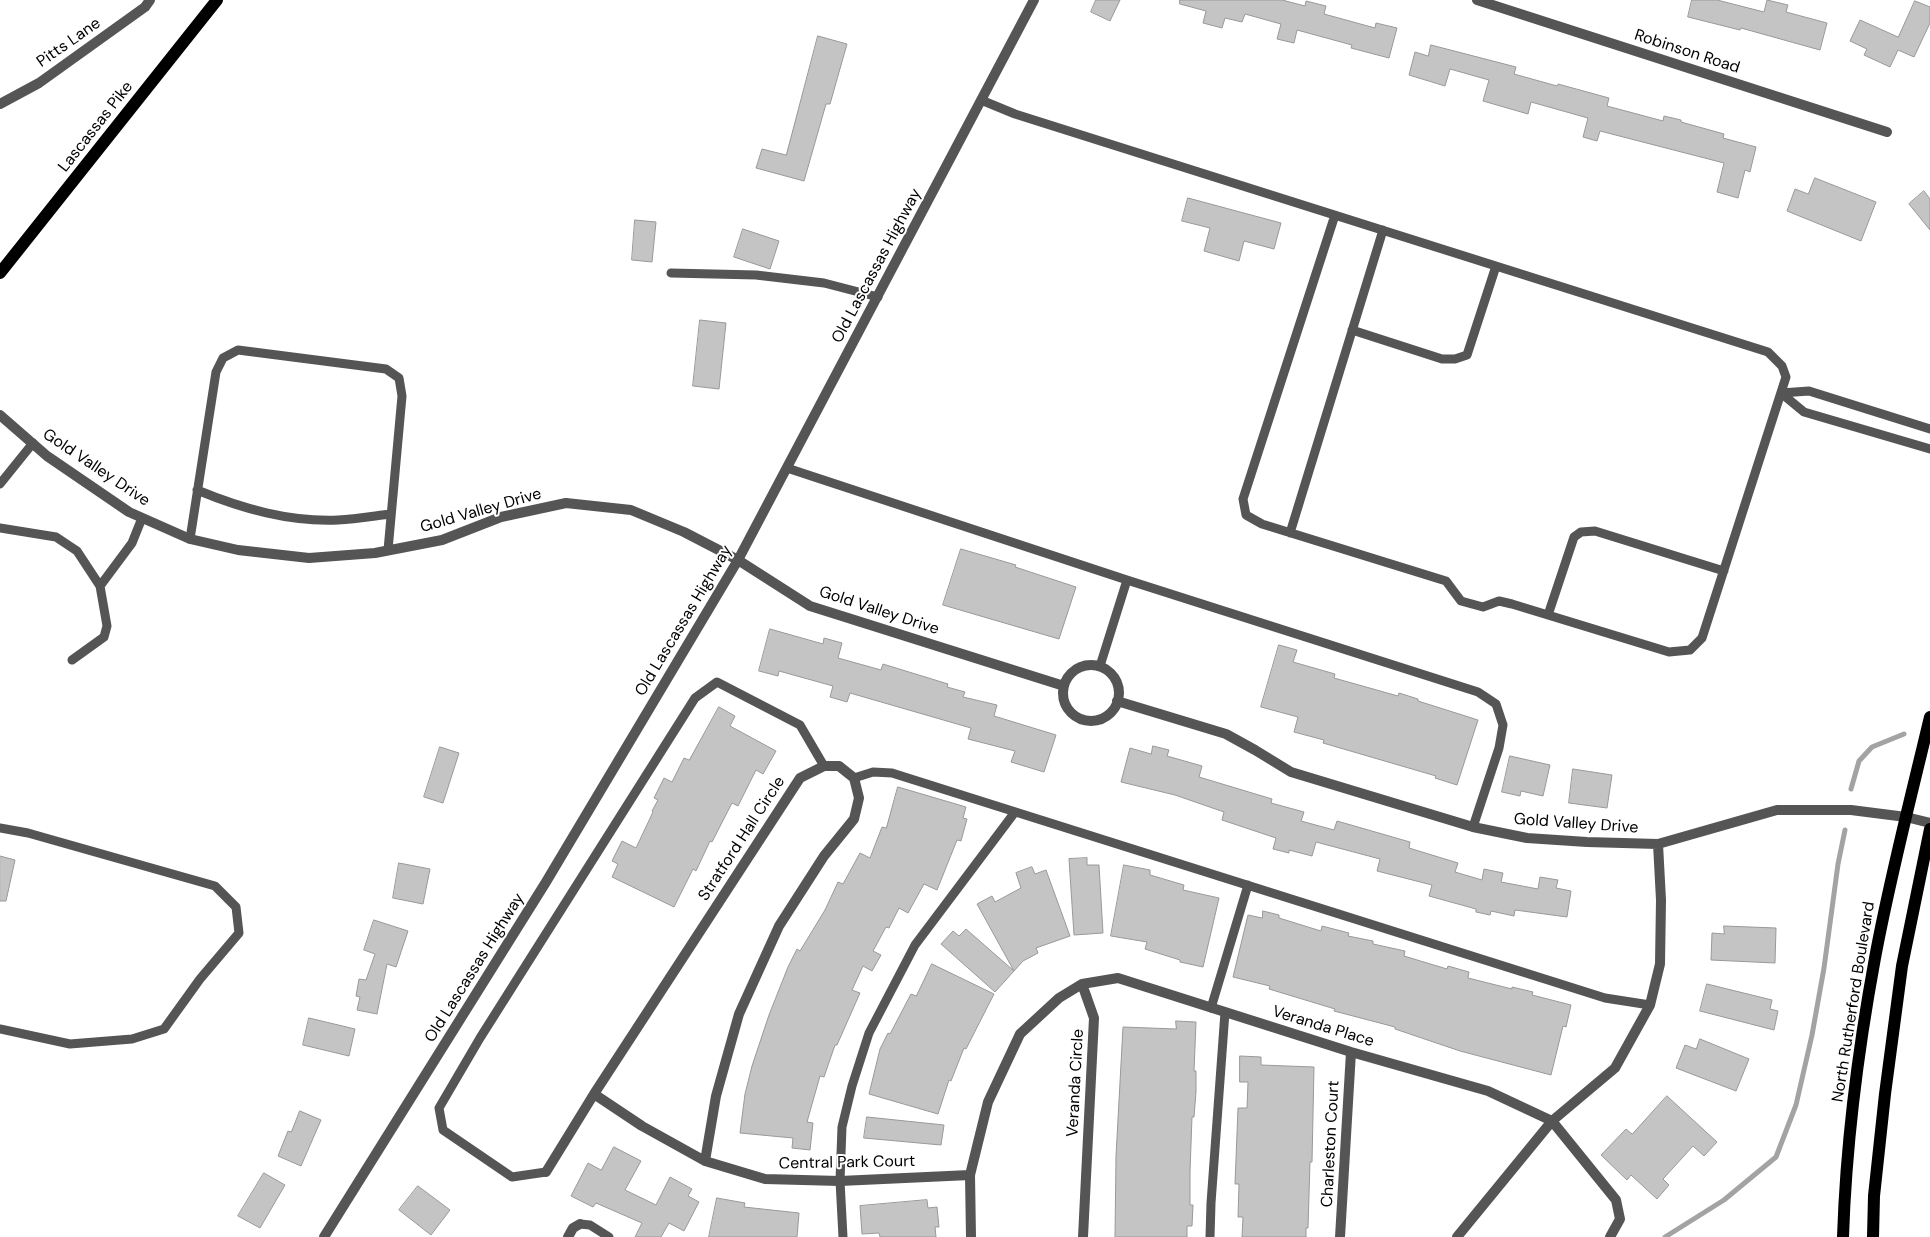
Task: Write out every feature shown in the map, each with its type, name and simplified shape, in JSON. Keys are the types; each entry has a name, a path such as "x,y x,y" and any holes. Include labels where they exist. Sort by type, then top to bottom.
{"main road":[{"name":"Lascassas Pike","path":"0,273 217,0"},
{"name":"North Rutherford Boulevard","path":"1843,1237 1851,1122 1875,956 1930,717"},
{"path":"1873,1237 1874,1196 1884,1094 1902,966 1930,829"}],"street":[{"name":"Pitts Lane","path":"0,104 39,83 146,7 150,0"},
{"name":"Old Lascassas Highway","path":"324,1237 546,882 738,560 1034,0"},
{"name":"Robinson Road","path":"1477,0 1887,132"},
{"name":"Gold Valley Drive","path":"0,415 55,462 142,518 190,538 238,550 309,558 388,550 442,540 501,517 566,503 631,510 684,532 738,560 810,606 1064,686"},
{"path":"1082,666 1100,666 1107,669 1114,676 1118,685 1120,694 1116,707 1101,720 1081,719 1073,714 1067,706 1064,697 1064,686 1067,678 1082,666"},
{"name":"Gold Valley Drive","path":"1118,701 1226,734 1291,772 1473,827 1527,838 1658,844 1777,810 1851,810 1930,822"},
{"path":"705,1161 716,1096 739,1014 778,926 824,856 854,819 859,798 854,778 839,766 824,766"},
{"name":"Stratford Hall Circle","path":"546,1172 594,1094 800,778 824,766"},
{"path":"1457,1237 1552,1122 1615,1068 1650,1005 1660,964 1661,900 1658,844"},
{"name":"Veranda Place","path":"1082,984 1118,978 1351,1052 1488,1090 1552,1122"},
{"path":"971,1237 970,1175 988,1102 1020,1034 1058,998 1082,984"},
{"name":"Veranda Circle","path":"1082,984 1094,1018 1084,1237"},
{"name":"Charleston Court","path":"1340,1237 1351,1052"},
{"name":"Central Park Court","path":"594,1094 642,1126 705,1161 765,1179 840,1181 970,1175"},
{"path":"1552,1122 1616,1200 1620,1219 1610,1237"},
{"path":"568,1237 573,1228 580,1224"}],"lane":[{"path":"982,100 1015,114 1383,230 1768,352 1782,366 1786,377 1702,638 1690,650 1669,652 1499,601 1483,607 1461,601 1446,581 1262,524 1246,515 1243,500 1335,215"},
{"path":"1290,532 1383,230"},
{"path":"1352,330 1442,359 1455,360 1466,355 1496,266"},
{"path":"670,273 756,275 824,283 878,296"},
{"path":"190,538 216,372 223,358 238,350 386,369 399,378 402,396 388,550"},
{"path":"1781,393 1809,392 1930,429"},
{"path":"1781,393 1804,412 1930,449"},
{"path":"0,484 33,443"},
{"path":"787,468 1127,580 1478,692 1496,704 1503,725 1499,748 1473,827"},
{"path":"197,490 231,504 270,515 338,520 392,514"},
{"path":"100,586 132,543 142,518"},
{"path":"0,528 56,537 77,551 100,586 108,626 104,637 72,660"},
{"path":"1548,615 1574,537 1581,532 1595,531 1724,571"},
{"path":"1100,666 1127,580"},
{"path":"546,1172 512,1177 443,1130 439,1108 480,1038 695,698 717,682 800,725 824,766"},
{"path":"854,778 873,772 892,773 1605,998 1650,1005"},
{"path":"843,1237 840,1181 842,1127 852,1086 869,1033 915,945 1015,812"},
{"path":"0,828 28,833 215,886 236,907 239,933 200,979 164,1029 132,1039 70,1044 0,1029"},
{"path":"1211,1008 1248,885"},
{"path":"1210,1237 1225,1012"},
{"path":"580,1224 590,1225 609,1237"}],"building":[{"path":"1096,0 1120,0 1110,21 1091,12"},
{"path":"1180,0 1282,0 1305,6 1306,1 1326,6 1324,14 1375,28 1376,23 1397,28 1389,58 1351,48 1352,45 1297,30 1294,43 1277,39 1281,24 1245,14 1242,22 1225,18 1222,28 1203,23 1206,11 1180,4"},
{"path":"1692,0 1717,0 1764,12 1767,0 1788,5 1786,12 1827,23 1820,50 1741,28 1740,30 1688,17"},
{"path":"1915,1 1930,7 1930,23 1914,57 1898,50 1890,67 1864,55 1867,49 1850,41 1860,20 1898,37"},
{"path":"818,36 847,44 830,104 826,104 804,181 756,168 762,149 786,155"},
{"path":"1431,45 1516,67 1514,74 1609,98 1607,106 1663,121 1664,116 1681,120 1681,122 1724,134 1723,138 1756,147 1750,172 1745,170 1738,198 1717,192 1724,163 1600,131 1597,141 1583,137 1588,118 1531,102 1528,114 1483,101 1489,80 1450,69 1445,86 1409,75 1415,52 1428,56"},
{"path":"1815,178 1876,202 1861,241 1787,211 1795,189 1808,194"},
{"path":"1924,191 1930,199 1930,230 1909,204"},
{"path":"1188,198 1281,223 1274,249 1244,241 1239,261 1204,251 1210,228 1182,221"},
{"path":"635,220 656,222 652,262 632,260"},
{"path":"743,229 779,241 770,269 734,257"},
{"path":"700,320 726,323 719,389 693,386"},
{"path":"961,549 1016,565 1015,567 1076,587 1059,639 943,605"},
{"path":"770,629 823,644 824,638 842,643 838,658 881,670 883,664 948,684 947,687 965,692 963,697 997,705 994,716 1056,735 1044,772 1011,762 1015,751 968,739 971,728 850,693 847,702 830,697 833,686 779,671 778,676 759,671"},
{"path":"1279,645 1297,650 1293,662 1335,674 1334,678 1398,696 1399,693 1478,720 1457,785 1435,778 1436,776 1323,743 1324,740 1294,732 1298,717 1261,707"},
{"path":"719,707 735,716 730,726 776,751 763,774 756,770 738,806 732,803 712,842 710,841 696,871 693,869 674,907 612,877 618,864 612,861 622,841 636,848 658,800 654,798 664,778 672,782 684,758 689,760"},
{"path":"1153,746 1169,750 1167,756 1202,766 1199,777 1272,799 1271,803 1304,812 1301,821 1334,830 1337,821 1410,842 1409,848 1458,863 1455,872 1482,880 1484,869 1503,873 1501,882 1538,889 1540,877 1558,880 1556,888 1571,891 1567,917 1515,910 1514,916 1491,911 1490,915 1476,912 1476,909 1429,896 1432,885 1377,871 1380,859 1316,842 1312,856 1289,850 1289,853 1273,849 1276,838 1222,820 1224,812 1175,795 1121,782 1130,748 1151,754"},
{"path":"440,747 459,753 443,803 424,797"},
{"path":"1510,756 1550,765 1543,796 1521,791 1520,796 1502,792"},
{"path":"1573,769 1612,775 1607,808 1569,803"},
{"path":"898,787 966,807 963,818 967,819 961,841 957,840 937,890 924,884 908,913 899,908 889,928 886,927 873,951 881,955 872,971 863,966 852,990 860,993 837,1045 835,1045 824,1077 820,1076 807,1122 813,1123 810,1150 792,1148 793,1138 740,1133 745,1094 752,1066 788,967 797,949 800,951 825,910 838,882 843,884 860,853 870,858 882,827 886,828"},
{"path":"0,856 15,860 6,901 0,901"},
{"path":"1087,858 1087,865 1099,865 1103,933 1074,935 1069,859"},
{"path":"399,863 430,869 423,904 393,898"},
{"path":"1124,865 1150,870 1150,875 1184,885 1183,890 1219,898 1203,967 1180,962 1180,960 1145,949 1147,942 1111,936"},
{"path":"1032,867 1035,874 1046,870 1070,936 1036,948 1038,953 1023,961 1014,971 977,904 992,896 995,902 1021,888 1016,873"},
{"path":"1263,911 1321,931 1322,926 1349,933 1348,936 1373,941 1373,944 1405,951 1404,956 1447,969 1448,966 1469,972 1468,978 1533,992 1532,995 1571,1005 1566,1027 1563,1026 1551,1075 1460,1051 1395,1029 1395,1027 1334,1011 1335,1009 1269,989 1270,986 1233,977 1248,915 1262,918"},
{"path":"374,920 408,931 396,967 387,964 377,1014 357,1010 360,997 356,996 359,979 366,980 375,954 364,950"},
{"path":"1724,926 1776,928 1775,963 1711,960 1712,933 1724,934"},
{"path":"966,929 1014,971 995,992 941,944 953,931 959,936"},
{"path":"932,964 994,994 966,1049 964,1048 951,1081 949,1080 938,1114 869,1094 880,1049 911,994 916,996"},
{"path":"1707,984 1772,1000 1770,1009 1778,1011 1774,1030 1700,1011"},
{"path":"309,1018 355,1029 349,1056 303,1045"},
{"path":"1176,1021 1196,1022 1194,1071 1196,1071 1196,1092 1194,1117 1192,1117 1190,1172 1190,1205 1193,1205 1192,1226 1187,1226 1187,1237 1115,1237 1116,1156 1123,1027 1176,1029"},
{"path":"1700,1039 1749,1059 1736,1091 1676,1068 1685,1045 1696,1049"},
{"path":"1240,1056 1261,1057 1261,1065 1314,1067 1312,1162 1310,1162 1308,1228 1306,1228 1306,1237 1242,1237 1243,1217 1238,1217 1239,1184 1235,1184 1238,1108 1247,1108 1248,1082 1240,1082"},
{"path":"1667,1096 1717,1142 1704,1156 1693,1146 1663,1179 1669,1185 1657,1199 1631,1175 1627,1180 1601,1155 1626,1129 1632,1134"},
{"path":"300,1111 321,1120 301,1166 278,1156 288,1131 291,1132"},
{"path":"867,1117 944,1125 941,1145 864,1138"},
{"path":"614,1147 641,1161 625,1190 656,1205 670,1177 692,1189 688,1196 699,1202 684,1231 669,1223 661,1237 635,1237 642,1223 596,1203 593,1207 571,1196 588,1163 601,1170"},
{"path":"264,1173 285,1185 260,1228 238,1216"},
{"path":"418,1186 450,1210 431,1235 399,1210"},
{"path":"717,1198 745,1203 744,1207 799,1213 797,1237 709,1237"},
{"path":"927,1200 928,1208 937,1207 939,1227 935,1227 936,1237 880,1237 879,1233 862,1234 860,1206"}],"waterway":[{"path":"1851,789 1859,761 1872,747 1904,734"},
{"path":"1665,1237 1724,1200 1776,1157 1796,1105 1812,1035 1824,968 1838,864 1845,830"}]}
